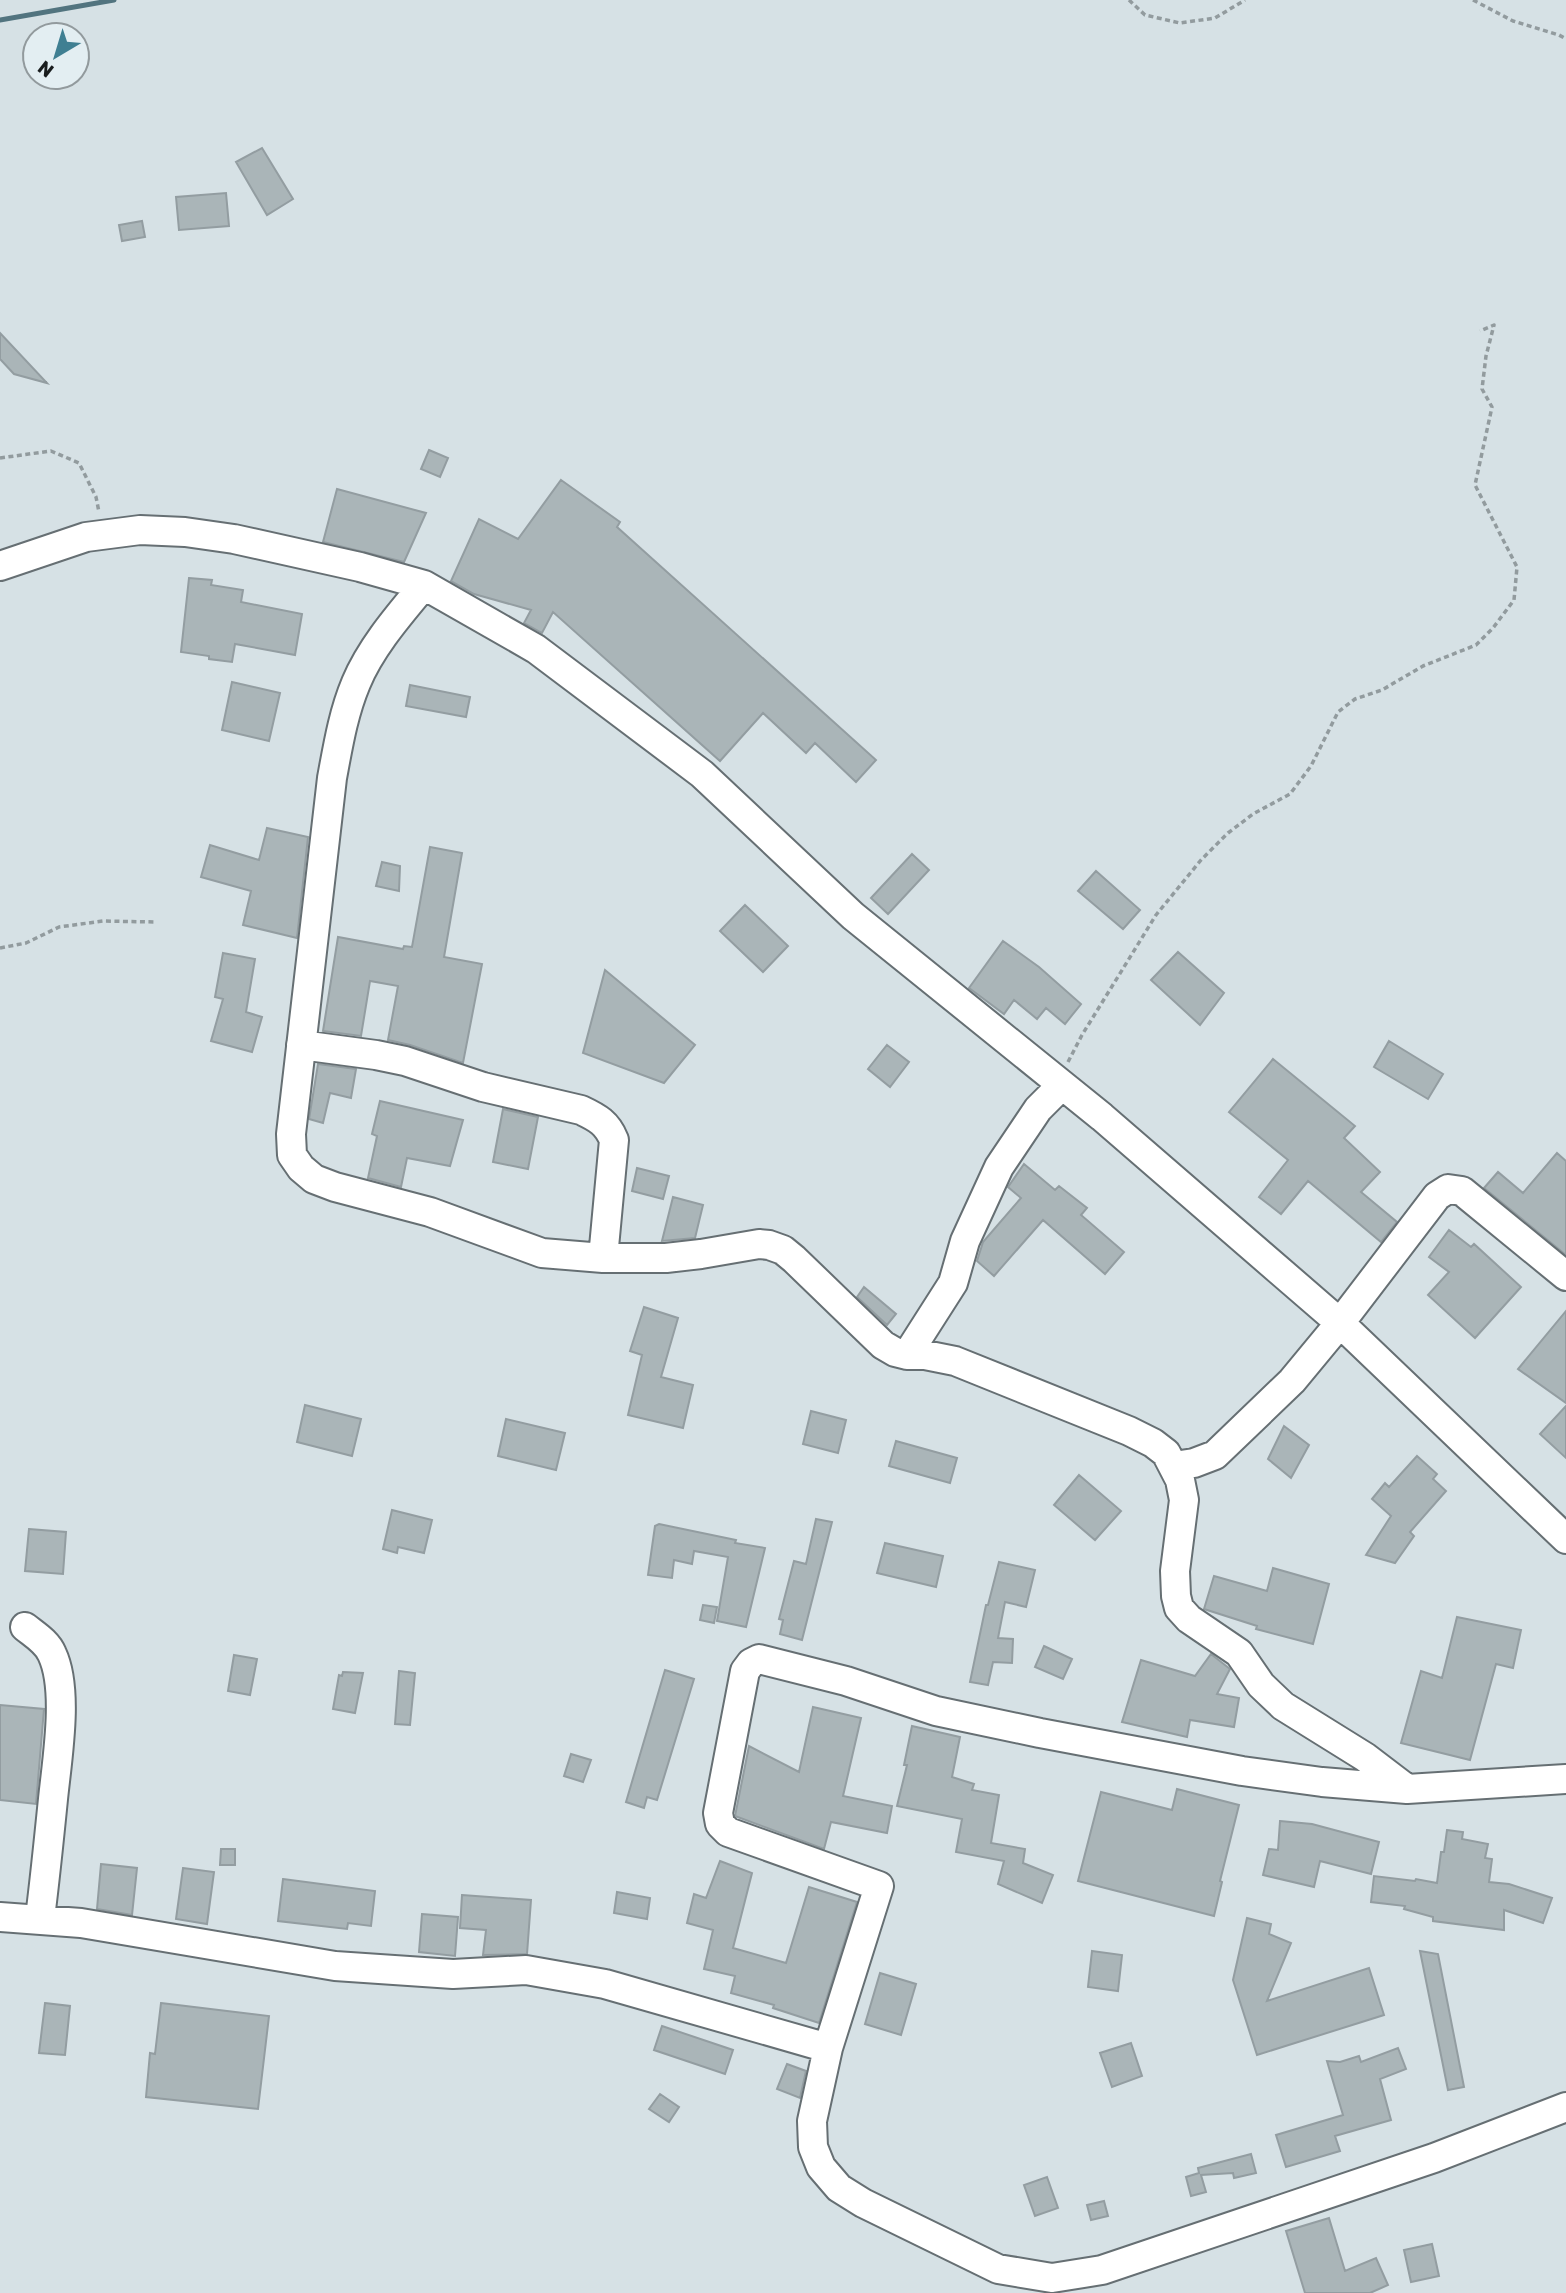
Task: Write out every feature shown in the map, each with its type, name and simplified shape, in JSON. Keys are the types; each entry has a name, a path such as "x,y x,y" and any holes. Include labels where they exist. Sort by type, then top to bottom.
{"street":[{"path":"0,566 86,537 140,530 185,532 234,539 360,567 424,585 536,649 702,774 853,916 1065,1074 1340,1323 1566,1539"},
{"path":"424,585 375,649 356,682 343,721 332,778 291,1134 292,1155 301,1168 314,1179 335,1187 430,1212 542,1253 603,1258 666,1258 759,1244 769,1245 783,1250 794,1259 883,1345 895,1352 955,1361 1129,1430 1153,1443 1166,1453 1174,1466 1184,1500 1175,1571 1179,1608 1189,1619 1239,1653 1261,1685 1283,1706 1365,1757 1407,1789"},
{"path":"301,1045 405,1061 463,1082 581,1111 598,1118 608,1127 614,1140 603,1258"},
{"path":"907,1355 953,1283 965,1241 999,1167 1065,1074"},
{"path":"1174,1466 1194,1463 1215,1455 1292,1381 1437,1196 1448,1189 1462,1191 1566,1276"},
{"path":"25,1628 43,1641 52,1653 58,1674 61,1702 60,1739 40,1918"},
{"path":"1566,1779 1407,1789 1322,1782 1242,1771 1040,1734 936,1711 846,1681 759,1659 751,1662 745,1671 718,1814 720,1825 728,1832 879,1886 828,2048 813,2121 813,2147 821,2167 839,2188 863,2203 998,2269 1050,2286 1434,2158 1566,2107"},
{"path":"0,1917 40,1918 156,1934 335,1966 453,1974 526,1970 568,1976 605,1984 828,2048"}],"path":[{"path":"1129,0 1145,15 1180,23 1215,18 1245,0"},
{"path":"1473,0 1513,21 1566,39"},
{"path":"1065,1074 1089,1023 1156,915 1201,860 1228,833 1253,814 1290,794 1311,766 1338,712 1355,699 1382,690 1423,666 1476,645 1514,600 1517,567 1475,485 1492,407 1482,389 1486,356 1494,325 1480,331"},
{"path":"0,458 51,451 79,463 96,497 105,535"},
{"path":"0,948 26,943 59,927 103,921 156,922"}],"building":[{"path":"262,148 293,199 267,215 236,162"},
{"path":"226,193 229,226 179,230 176,197"},
{"path":"142,221 145,237 122,241 119,225"},
{"path":"0,333 47,383 14,374 0,359"},
{"path":"429,450 448,458 440,477 421,469"},
{"path":"561,480 620,522 617,527 876,760 856,782 815,743 806,753 763,713 720,761 553,612 542,633 524,623 531,610 474,594 451,581 479,519 518,539"},
{"path":"337,489 426,513 404,562 323,542"},
{"path":"189,578 212,580 211,585 243,590 241,602 302,614 295,655 235,644 232,662 181,652"},
{"path":"232,682 280,693 269,741 222,730"},
{"path":"410,685 470,697 466,717 406,706"},
{"path":"267,828 308,837 297,938 243,925 251,891 201,877 210,845 259,860"},
{"path":"430,847 462,853 444,957 482,964 463,1063 388,1040 398,986 370,981 361,1036 323,1031 338,937 403,949 404,946 412,947"},
{"path":"912,854 929,870 888,914 871,898"},
{"path":"382,862 400,866 399,891 376,886"},
{"path":"1096,871 1140,910 1123,929 1078,891"},
{"path":"745,905 788,946 763,972 720,931"},
{"path":"1003,941 1039,967 1081,1004 1065,1024 1046,1008 1037,1019 1014,1000 1004,1014 969,988"},
{"path":"1178,952 1224,993 1200,1025 1151,980"},
{"path":"223,953 255,959 246,1012 262,1017 252,1052 211,1041 223,999 215,997"},
{"path":"605,970 695,1045 664,1083 583,1053"},
{"path":"1389,1041 1443,1074 1428,1099 1374,1067"},
{"path":"887,1045 909,1062 890,1087 868,1069"},
{"path":"1273,1059 1355,1126 1344,1138 1380,1172 1361,1192 1397,1222 1381,1242 1308,1181 1281,1214 1259,1197 1288,1160 1229,1112"},
{"path":"318,1064 356,1069 351,1098 330,1093 323,1123 309,1119"},
{"path":"380,1101 463,1120 450,1166 407,1158 401,1187 368,1178 377,1136 372,1134"},
{"path":"503,1109 538,1117 528,1169 493,1162"},
{"path":"1557,1153 1566,1161 1566,1255 1484,1188 1498,1172 1523,1193"},
{"path":"1024,1164 1055,1190 1059,1186 1087,1208 1081,1215 1124,1252 1105,1274 1043,1220 994,1276 977,1261 983,1242 1021,1198 1008,1187"},
{"path":"637,1168 669,1176 663,1199 632,1191"},
{"path":"673,1197 703,1205 695,1238 662,1241"},
{"path":"1449,1230 1471,1247 1474,1244 1521,1287 1475,1338 1428,1295 1449,1272 1429,1257"},
{"path":"864,1287 896,1314 887,1325 857,1297"},
{"path":"644,1307 678,1318 661,1377 693,1385 683,1428 628,1415 642,1355 630,1351"},
{"path":"1566,1311 1566,1403 1518,1369"},
{"path":"305,1405 361,1419 352,1456 297,1442"},
{"path":"1566,1406 1566,1458 1540,1434"},
{"path":"811,1411 846,1420 838,1453 803,1444"},
{"path":"506,1419 565,1433 556,1470 498,1456"},
{"path":"1284,1426 1309,1445 1291,1478 1268,1459"},
{"path":"896,1441 957,1458 950,1483 889,1466"},
{"path":"1417,1456 1437,1474 1433,1479 1446,1491 1410,1532 1414,1536 1395,1563 1366,1555 1391,1516 1372,1499 1385,1483 1389,1487"},
{"path":"1079,1475 1121,1511 1095,1540 1054,1505"},
{"path":"392,1510 432,1520 424,1553 398,1547 397,1553 383,1549"},
{"path":"816,1519 832,1522 802,1640 780,1634 783,1620 779,1619 794,1561 806,1564"},
{"path":"659,1524 765,1548 746,1627 717,1621 728,1557 694,1551 692,1564 674,1560 672,1578 648,1575 655,1526"},
{"path":"29,1529 66,1532 63,1574 25,1571"},
{"path":"885,1543 943,1556 936,1587 877,1573"},
{"path":"999,1562 1035,1570 1026,1607 1005,1602 998,1638 1013,1639 1012,1663 993,1662 988,1685 970,1682 986,1605"},
{"path":"1273,1568 1329,1584 1313,1644 1256,1629 1257,1626 1204,1609 1214,1576 1267,1591"},
{"path":"703,1605 717,1607 714,1623 700,1620"},
{"path":"1457,1617 1521,1630 1513,1668 1496,1664 1470,1760 1401,1743 1421,1671 1442,1678"},
{"path":"1044,1646 1072,1659 1063,1679 1035,1667"},
{"path":"1211,1654 1230,1669 1217,1694 1239,1698 1234,1727 1190,1720 1187,1737 1122,1722 1141,1660 1195,1676"},
{"path":"234,1655 257,1659 250,1695 228,1691"},
{"path":"665,1670 694,1679 657,1800 647,1797 644,1808 626,1802"},
{"path":"399,1671 415,1673 410,1725 395,1724"},
{"path":"343,1672 363,1673 355,1713 333,1709 339,1675 342,1676"},
{"path":"0,1705 44,1709 36,1804 0,1800"},
{"path":"813,1707 861,1718 843,1796 892,1806 887,1833 831,1822 824,1849 735,1816 749,1746 799,1772"},
{"path":"912,1726 960,1737 952,1777 974,1784 972,1790 999,1795 991,1843 1025,1849 1023,1863 1053,1875 1042,1903 998,1884 1004,1861 956,1852 962,1819 897,1806 907,1765 904,1765"},
{"path":"571,1754 591,1760 583,1782 564,1776"},
{"path":"1177,1789 1239,1805 1214,1916 1078,1881 1101,1792 1172,1810"},
{"path":"1280,1821 1312,1824 1379,1842 1371,1874 1320,1861 1314,1887 1263,1875 1269,1849 1278,1850"},
{"path":"1447,1830 1463,1832 1462,1839 1488,1844 1485,1858 1492,1859 1489,1882 1509,1884 1552,1898 1543,1923 1504,1910 1504,1930 1433,1921 1433,1917 1404,1909 1405,1906 1371,1902 1374,1876 1437,1883"},
{"path":"221,1849 235,1849 235,1865 220,1865"},
{"path":"720,1861 752,1873 733,1948 786,1963 809,1887 857,1902 819,2023 773,2008 774,2005 731,1993 735,1976 704,1969 713,1930 687,1923 694,1894 706,1898"},
{"path":"101,1864 137,1868 132,1915 97,1909"},
{"path":"183,1868 214,1872 207,1924 176,1919"},
{"path":"283,1879 375,1891 371,1926 348,1923 347,1929 278,1921"},
{"path":"617,1892 650,1898 647,1919 614,1913"},
{"path":"462,1895 531,1900 527,1954 483,1955 486,1930 460,1928"},
{"path":"422,1914 458,1917 455,1956 419,1952"},
{"path":"1247,1918 1271,1924 1269,1934 1291,1943 1267,2001 1369,1968 1384,2015 1257,2055 1233,1980"},
{"path":"1092,1951 1122,1955 1118,1991 1088,1987"},
{"path":"1420,1951 1438,1954 1464,2087 1448,2090"},
{"path":"880,1973 916,1984 901,2035 865,2024"},
{"path":"45,2003 70,2006 65,2055 39,2053"},
{"path":"161,2003 269,2016 258,2109 146,2097 150,2053 155,2054"},
{"path":"662,2026 733,2050 725,2074 654,2050"},
{"path":"1131,2043 1142,2076 1112,2087 1100,2053"},
{"path":"1398,2048 1406,2069 1380,2079 1391,2120 1335,2136 1340,2151 1286,2167 1276,2135 1343,2115 1327,2061 1340,2062 1359,2056 1361,2062"},
{"path":"787,2064 806,2071 800,2098 777,2089"},
{"path":"660,2094 679,2107 669,2122 649,2109"},
{"path":"1251,2154 1256,2173 1234,2178 1233,2173 1201,2175 1206,2192 1191,2196 1186,2177 1199,2173 1198,2168"},
{"path":"1047,2177 1058,2208 1035,2216 1024,2185"},
{"path":"1104,2201 1108,2216 1091,2220 1087,2205"},
{"path":"1329,2218 1345,2271 1376,2258 1388,2285 1370,2293 1305,2293 1286,2231"},
{"path":"1432,2244 1439,2276 1411,2282 1404,2250"}],"waterway":[{"path":"0,20 114,0"}]}
